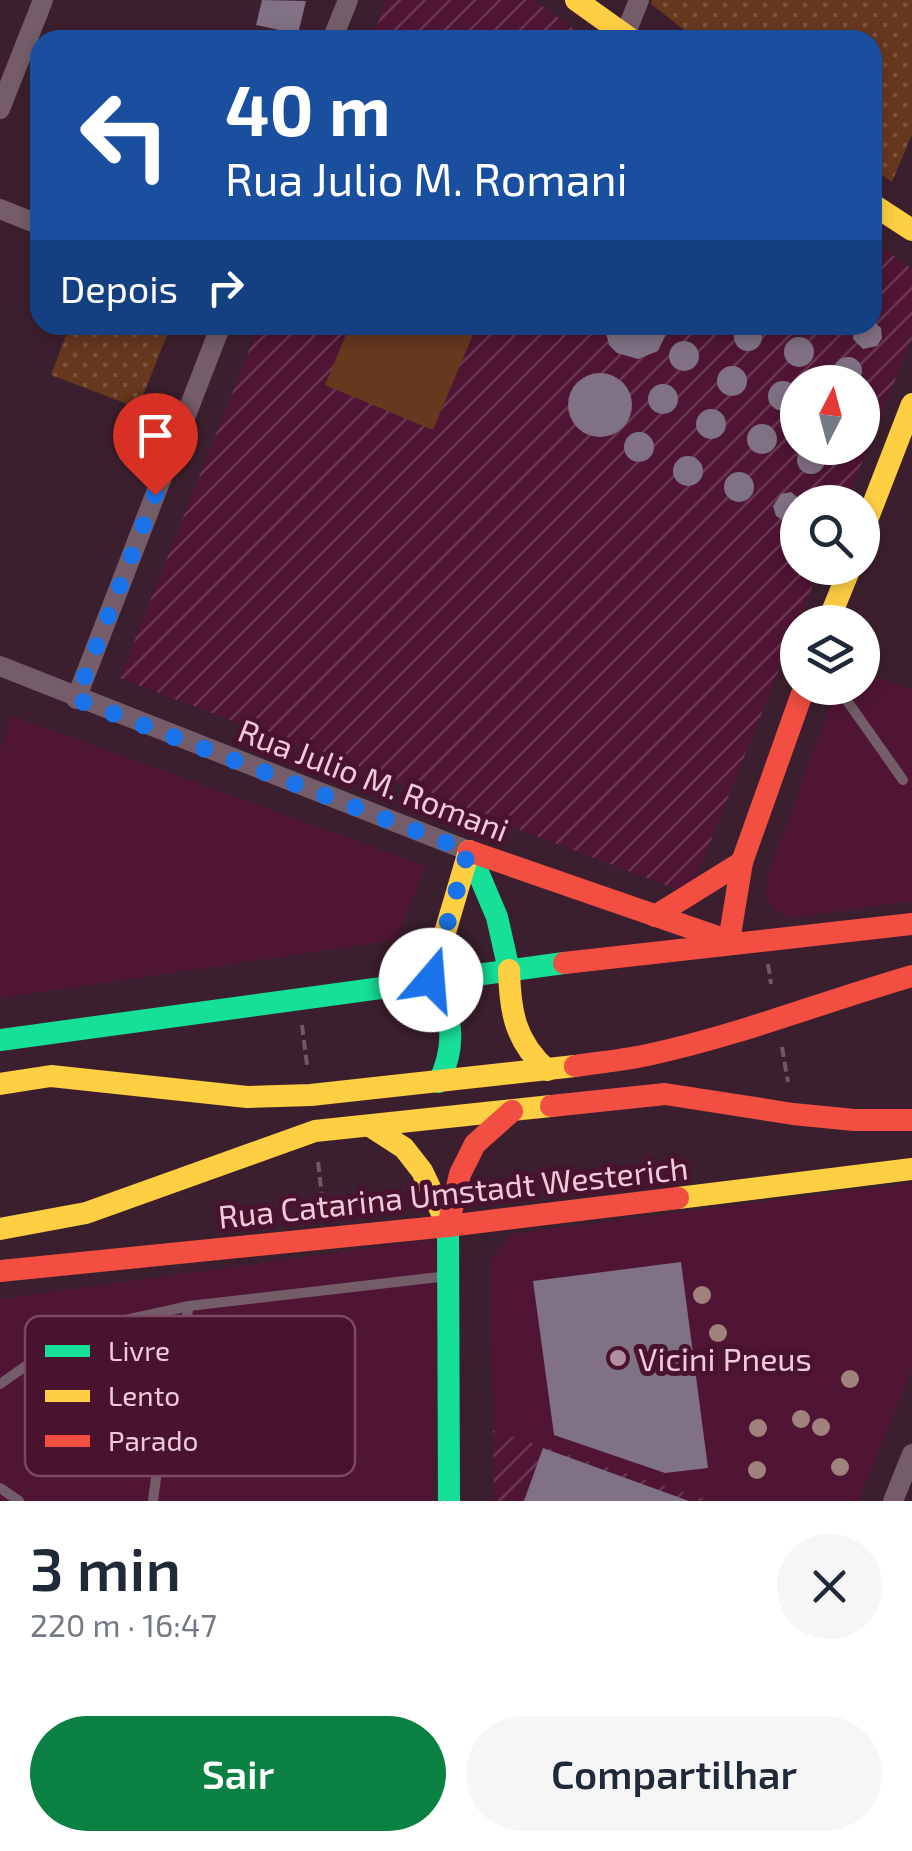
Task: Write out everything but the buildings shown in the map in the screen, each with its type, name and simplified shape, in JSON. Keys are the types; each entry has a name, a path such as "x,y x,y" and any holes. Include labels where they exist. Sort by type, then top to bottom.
{"main road":[{"path":"576,0 618,30"},
{"path":"882,210 912,230"},
{"path":"880,487 912,404"},
{"path":"730,942 742,862 798,705"},
{"path":"468,851 498,917 509,970 513,1029 526,1053 547,1070"},
{"path":"439,1082 451,1058 454,1031 447,1004 431,980 468,851"},
{"name":"Rua Julio M. Romani","path":"468,851 730,942"},
{"path":"655,916 742,862"},
{"path":"0,1040 509,970 912,924"},
{"path":"0,1084 51,1076 248,1097 311,1095 547,1070 650,1054 708,1040 912,976"},
{"path":"0,1228 86,1213 315,1131 665,1094 823,1117 912,1120"},
{"path":"449,1501 448,1226 460,1174 475,1144 512,1111"},
{"path":"370,1126 404,1148 422,1171 448,1226"},
{"name":"Rua Catarina Umstadt Westerich","path":"0,1271 448,1226 912,1169"}],"street":[{"path":"31,30 43,0"},
{"path":"336,30 348,0"},
{"path":"630,30 639,0"},
{"path":"0,109 30,33"},
{"path":"0,209 30,221"},
{"path":"76,699 218,335"},
{"name":"Rua Julio M. Romani","path":"0,666 468,851"},
{"path":"893,1501 912,1454"}],"lane":[{"path":"850,705 903,780"},
{"path":"144,1316 189,1306 450,1276"},
{"path":"187,1316 189,1306"},
{"path":"0,1384 25,1367"},
{"path":"153,1501 156,1476"},
{"path":"0,1488 19,1501"}],"path":[{"path":"301,1016 308,1066"},
{"path":"779,1032 788,1088"},
{"path":"317,1152 324,1212"}],"shaded area":[{"path":"387,0 533,0 576,30 375,30"},
{"path":"652,0 912,0 912,134 892,182 882,175 882,30 684,30 651,4"},
{"path":"882,247 912,269 912,338 880,418 880,365 780,365 780,465 861,465 853,485 780,485 780,585 813,585 805,605 780,605 780,668 689,894 120,678 255,335 882,335"},
{"path":"66,335 167,335 138,408 51,375"},
{"path":"346,335 473,335 433,430 325,385"},
{"path":"880,679 912,689 912,901 791,918 774,910 765,896 769,874 830,705 880,705"},
{"path":"12,716 426,866 396,940 0,998 0,751"},
{"path":"912,1183 912,1369 858,1501 711,1501 493,1430 491,1260 510,1234"},
{"path":"438,1239 433,1501 0,1501 0,1299"},
{"path":"493,1430 711,1501 494,1501"}],"traffic: fast":[{"path":"469,851 497,917 509,970"},
{"path":"0,1040 564,963"},
{"path":"431,980 450,1030 448,1055 439,1082"},
{"path":"448,1226 449,1501"}],"traffic: slow":[{"path":"576,0 618,30"},
{"path":"882,210 912,230"},
{"path":"880,487 912,404"},
{"path":"835,605 843,585"},
{"path":"431,980 469,851"},
{"path":"509,970 516,1025 528,1048 547,1070"},
{"path":"0,1084 51,1076 247,1097 311,1095 575,1066"},
{"path":"0,1229 86,1213 315,1131 551,1106"},
{"path":"370,1126 404,1148 422,1171 448,1226"},
{"path":"678,1198 912,1169"}],"traffic: jam":[{"path":"469,851 729,941 742,862 798,705"},
{"path":"655,916 742,862"},
{"path":"564,963 912,924"},
{"path":"575,1066 685,1046 912,976"},
{"path":"551,1106 665,1094 793,1114 912,1120"},
{"path":"448,1226 460,1174 475,1144 512,1111"},
{"path":"0,1271 448,1226 678,1198"}],"place":[{"name":"Vicini Pneus","path":"618,1358"}],"route":[{"path":"155,495 76,699 468,851 431,980"}]}
